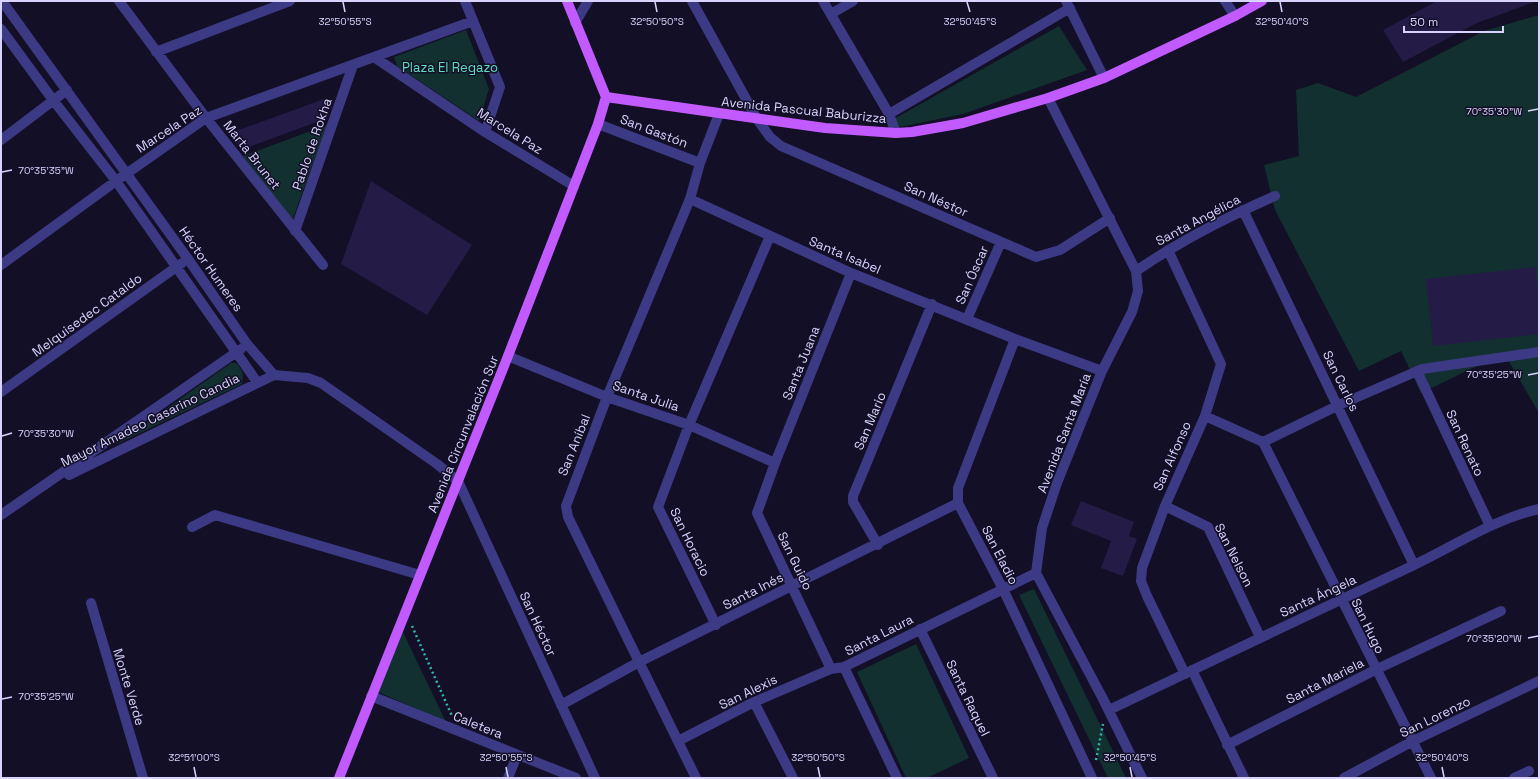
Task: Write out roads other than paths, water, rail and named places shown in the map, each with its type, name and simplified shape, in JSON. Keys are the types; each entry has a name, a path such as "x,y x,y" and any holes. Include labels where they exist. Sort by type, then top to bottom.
{"main road":[{"path":"566,1 606,97"},
{"name":"Avenida Pascual Baburizza","path":"606,97 825,128 896,133 963,123 1048,98 1104,78 1235,16 1262,1"},
{"name":"Avenida Circunvalación Sur","path":"338,778 508,356 598,124 606,97"}],"street":[{"name":"Héctor Humeres","path":"2,1 127,173 247,344 274,375"},
{"name":"Marta Brunet","path":"119,1 206,118 323,265"},
{"path":"156,52 290,1"},
{"path":"465,1 500,87 485,132"},
{"path":"575,23 588,1"},
{"name":"San Néstor","path":"692,1 758,119 770,137 781,146 1036,256 1050,254 1060,250 1110,218"},
{"path":"823,1 889,114 896,133"},
{"path":"831,14 853,1"},
{"path":"1225,1 1235,16"},
{"path":"889,114 1068,5 1104,78"},
{"name":"Marcela Paz","path":"1,265 127,173 206,118 473,21"},
{"name":"Héctor Humeres","path":"1,29 53,100 116,181 257,382"},
{"name":"Marcela Paz","path":"374,57 485,132 574,186"},
{"name":"Pablo de Rokha","path":"295,231 353,65"},
{"path":"1,140 67,90"},
{"name":"Avenida Santa María","path":"1036,573 1042,528 1057,483 1102,371 1132,312 1138,291 1136,271 1048,98"},
{"name":"San Aníbal","path":"696,778 568,517 566,506 607,397 690,199 700,163 719,114"},
{"name":"San Gastón","path":"598,124 700,163"},
{"name":"Santa Angélica","path":"1136,271 1168,250 1242,210 1274,196"},
{"name":"Santa Isabel","path":"690,199 851,273 932,304 1015,339 1102,371"},
{"name":"San Carlos","path":"1242,210 1339,405 1414,564"},
{"path":"689,425 770,236"},
{"name":"San Óscar","path":"967,319 1001,242"},
{"name":"San Alfonso","path":"1168,250 1222,364 1205,416 1165,506 1142,568 1141,581 1244,778"},
{"name":"Melquisedec Cataldo","path":"1,392 188,259"},
{"name":"Santa Juana","path":"775,463 851,273"},
{"name":"San Mario","path":"878,545 853,502 853,496 932,304"},
{"path":"958,503 958,488 1015,339"},
{"name":"Mayor Amadeo Casarino Candia","path":"1,514 247,344"},
{"path":"1205,416 1263,442 1339,405 1417,371 1433,367 1539,352"},
{"name":"Santa Julia","path":"508,356 607,397 689,425 775,463"},
{"name":"San Renato","path":"1417,371 1490,526"},
{"path":"274,375 308,378 321,383 407,442 458,481"},
{"name":"Mayor Amadeo Casarino Candia","path":"39,489 274,375"},
{"name":"San Horacio","path":"689,425 658,507 716,625"},
{"name":"San Hugo","path":"1263,442 1375,670 1431,778"},
{"name":"San Guido","path":"775,463 757,513 793,586 831,669"},
{"name":"San Héctor","path":"458,481 595,778"},
{"name":"Santa Inés","path":"561,705 639,662 878,545 958,503"},
{"name":"San Eladio","path":"958,503 1003,589 1092,778"},
{"name":"San Nelson","path":"1165,506 1208,527 1260,637"},
{"name":"Santa Ángela","path":"1109,710 1490,526 1520,513 1539,509"},
{"path":"192,527 216,515 420,575"},
{"path":"1036,573 1109,710 1142,778"},
{"name":"Santa Laura","path":"897,778 844,667 1036,573"},
{"name":"Monte Verde","path":"91,603 143,778"},
{"name":"Santa Mariela","path":"1227,745 1375,670 1501,611"},
{"name":"Santa Raquel","path":"920,629 993,778"},
{"name":"San Alexis","path":"678,742 754,702 831,669 844,667"},
{"name":"San Lorenzo","path":"1344,778 1413,741 1539,681"},
{"name":"Caletera","path":"371,696 576,778"},
{"path":"754,702 793,778"},
{"path":"508,778 518,755"},
{"path":"1514,778 1529,771"}],"park label":[{"name":"Plaza El Regazo","path":"450,67"}]}
